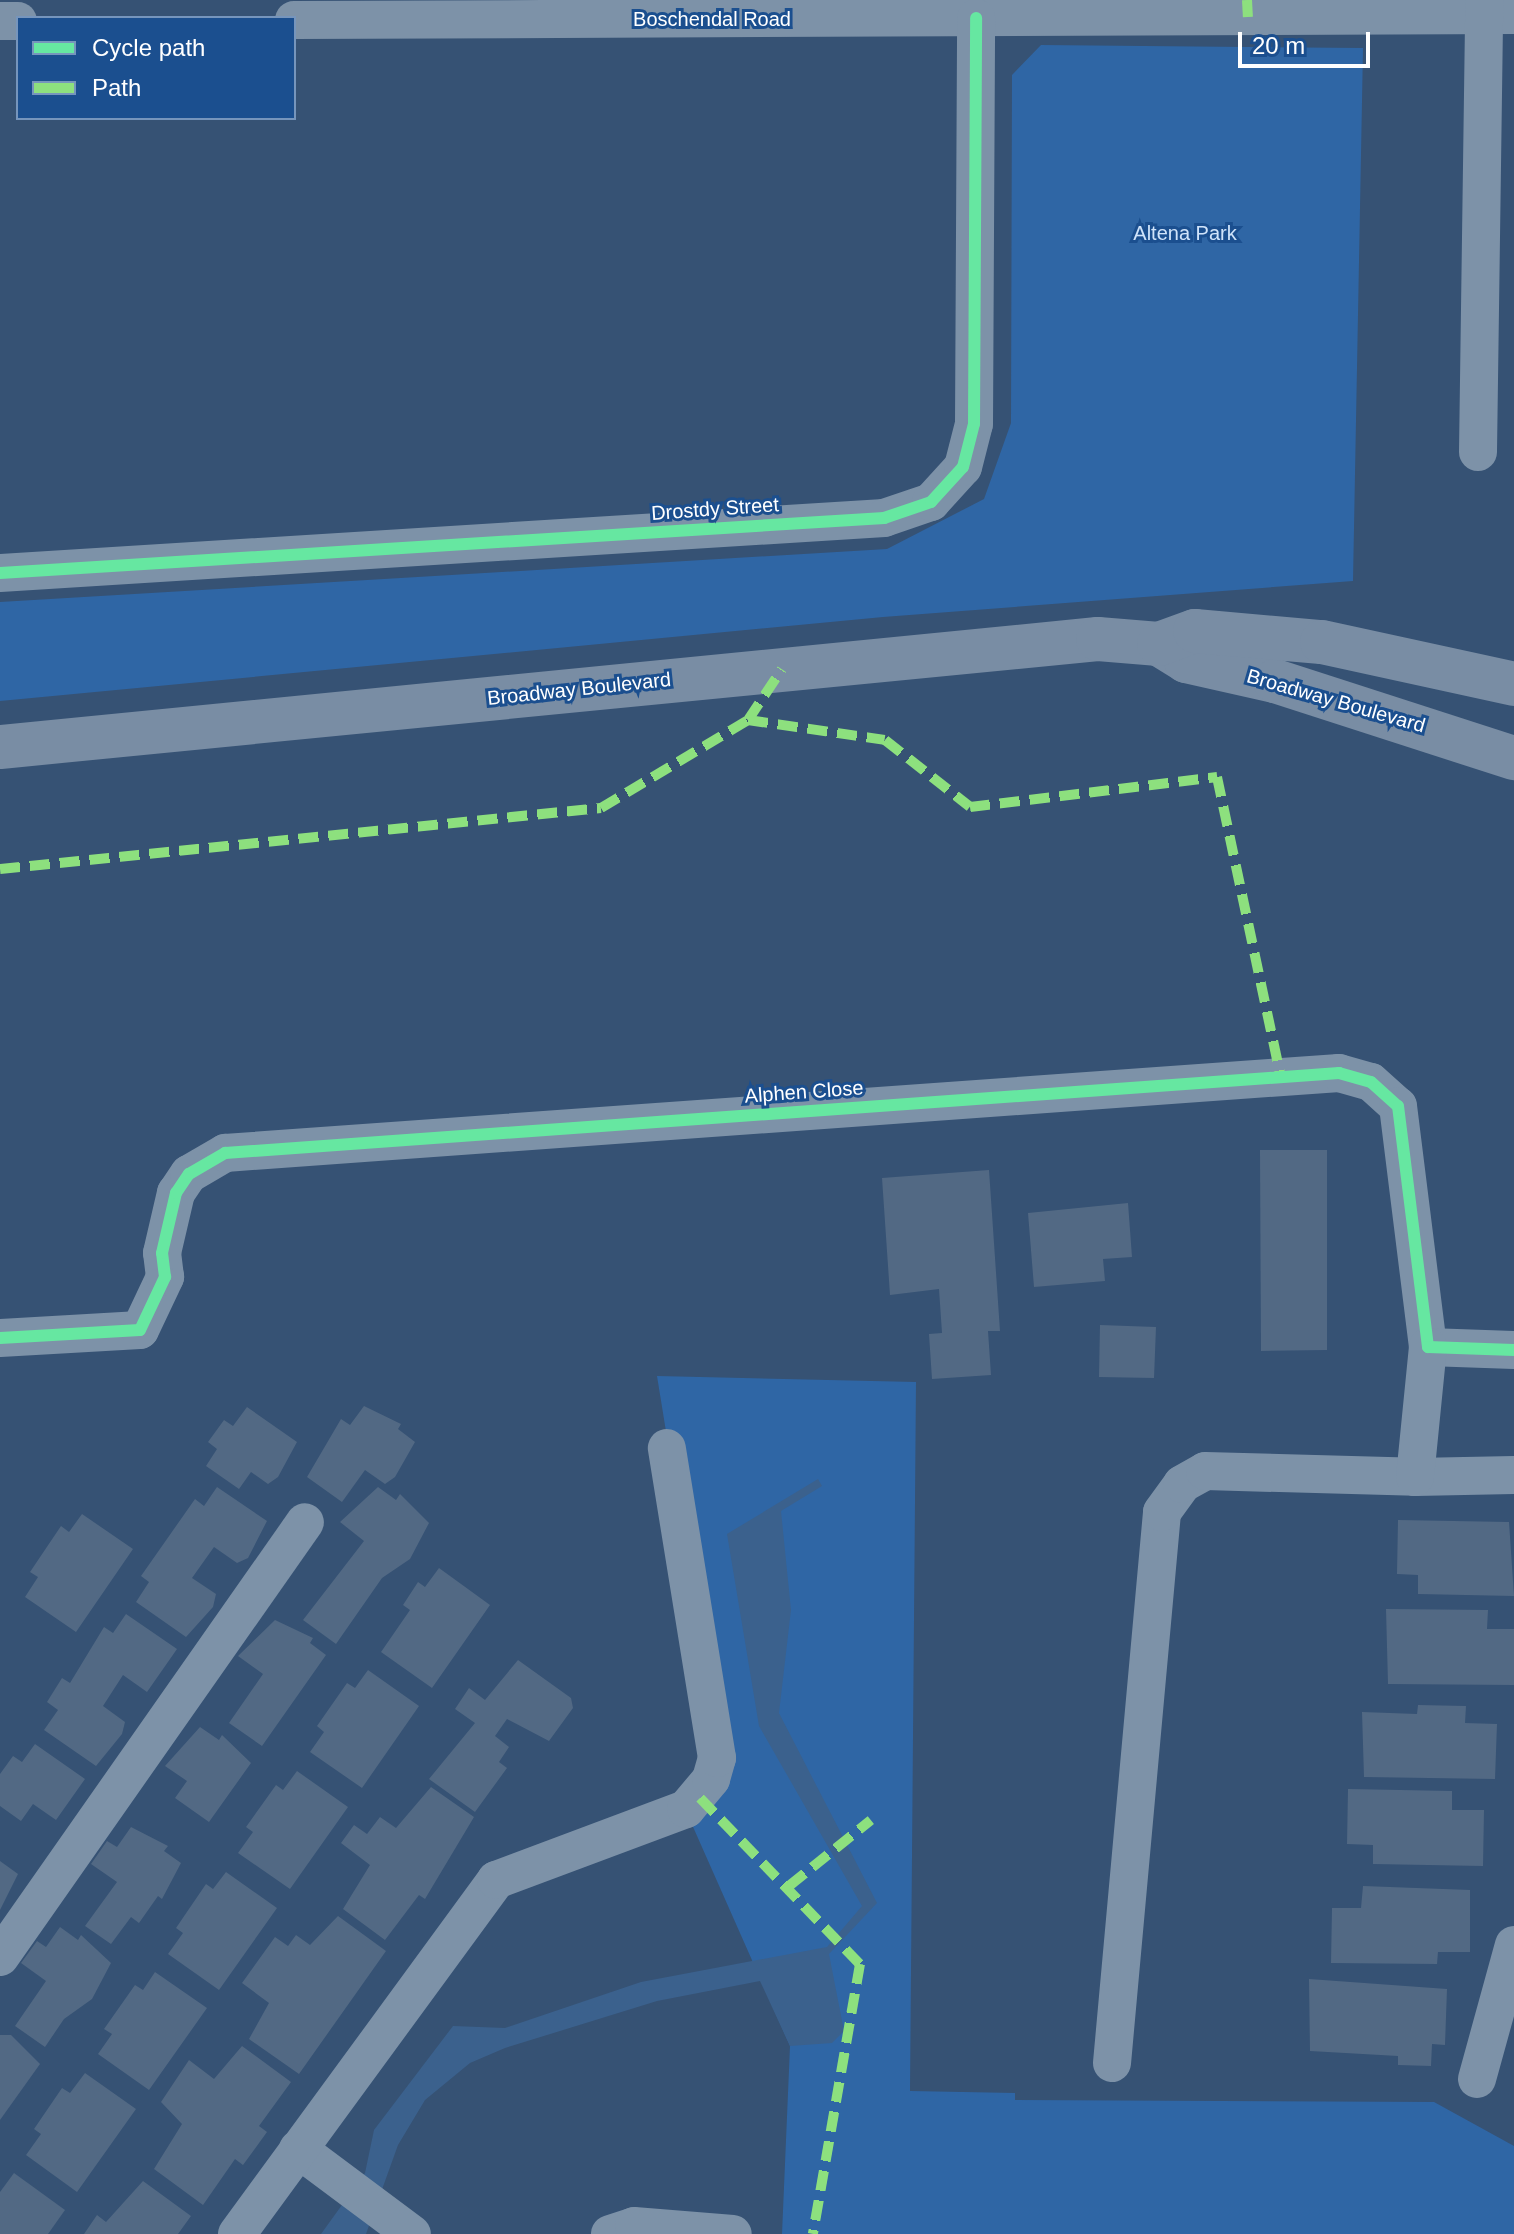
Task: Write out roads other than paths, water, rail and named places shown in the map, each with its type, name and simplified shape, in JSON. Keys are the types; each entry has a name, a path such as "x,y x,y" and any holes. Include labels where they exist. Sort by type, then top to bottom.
{"main road":[{"name":"Broadway Boulevard","path":"0,747 1098,639 1159,644 1195,631 1244,631 1514,684"},
{"name":"Broadway Boulevard","path":"1159,644 1186,661 1275,681 1514,758"}],"street":[{"name":"Boschendal Road","path":"296,20 538,10 976,18 1494,10"},
{"path":"1478,452 1494,10"},
{"name":"Drostdy Street","path":"0,573 884,518 931,502 963,467 974,424 976,18"},
{"name":"Alphen Close","path":"0,1338 140,1330 165,1277 162,1253 176,1193 189,1174 225,1153 1339,1073 1371,1082 1398,1106 1428,1347"},
{"path":"1415,1477 1428,1347 1514,1350"},
{"path":"237,2234 496,1880 686,1809 711,1779 717,1758 667,1448"},
{"path":"1112,2063 1162,1512 1182,1484 1205,1471 1415,1477 1514,1475"},
{"path":"0,1957 305,1522"},
{"path":"1477,2079 1514,1945"},
{"path":"298,2149 399,2224"},
{"path":"610,2234 634,2226 733,2234"}],"park label":[{"name":"Altena Park","path":"1185,233"}]}
